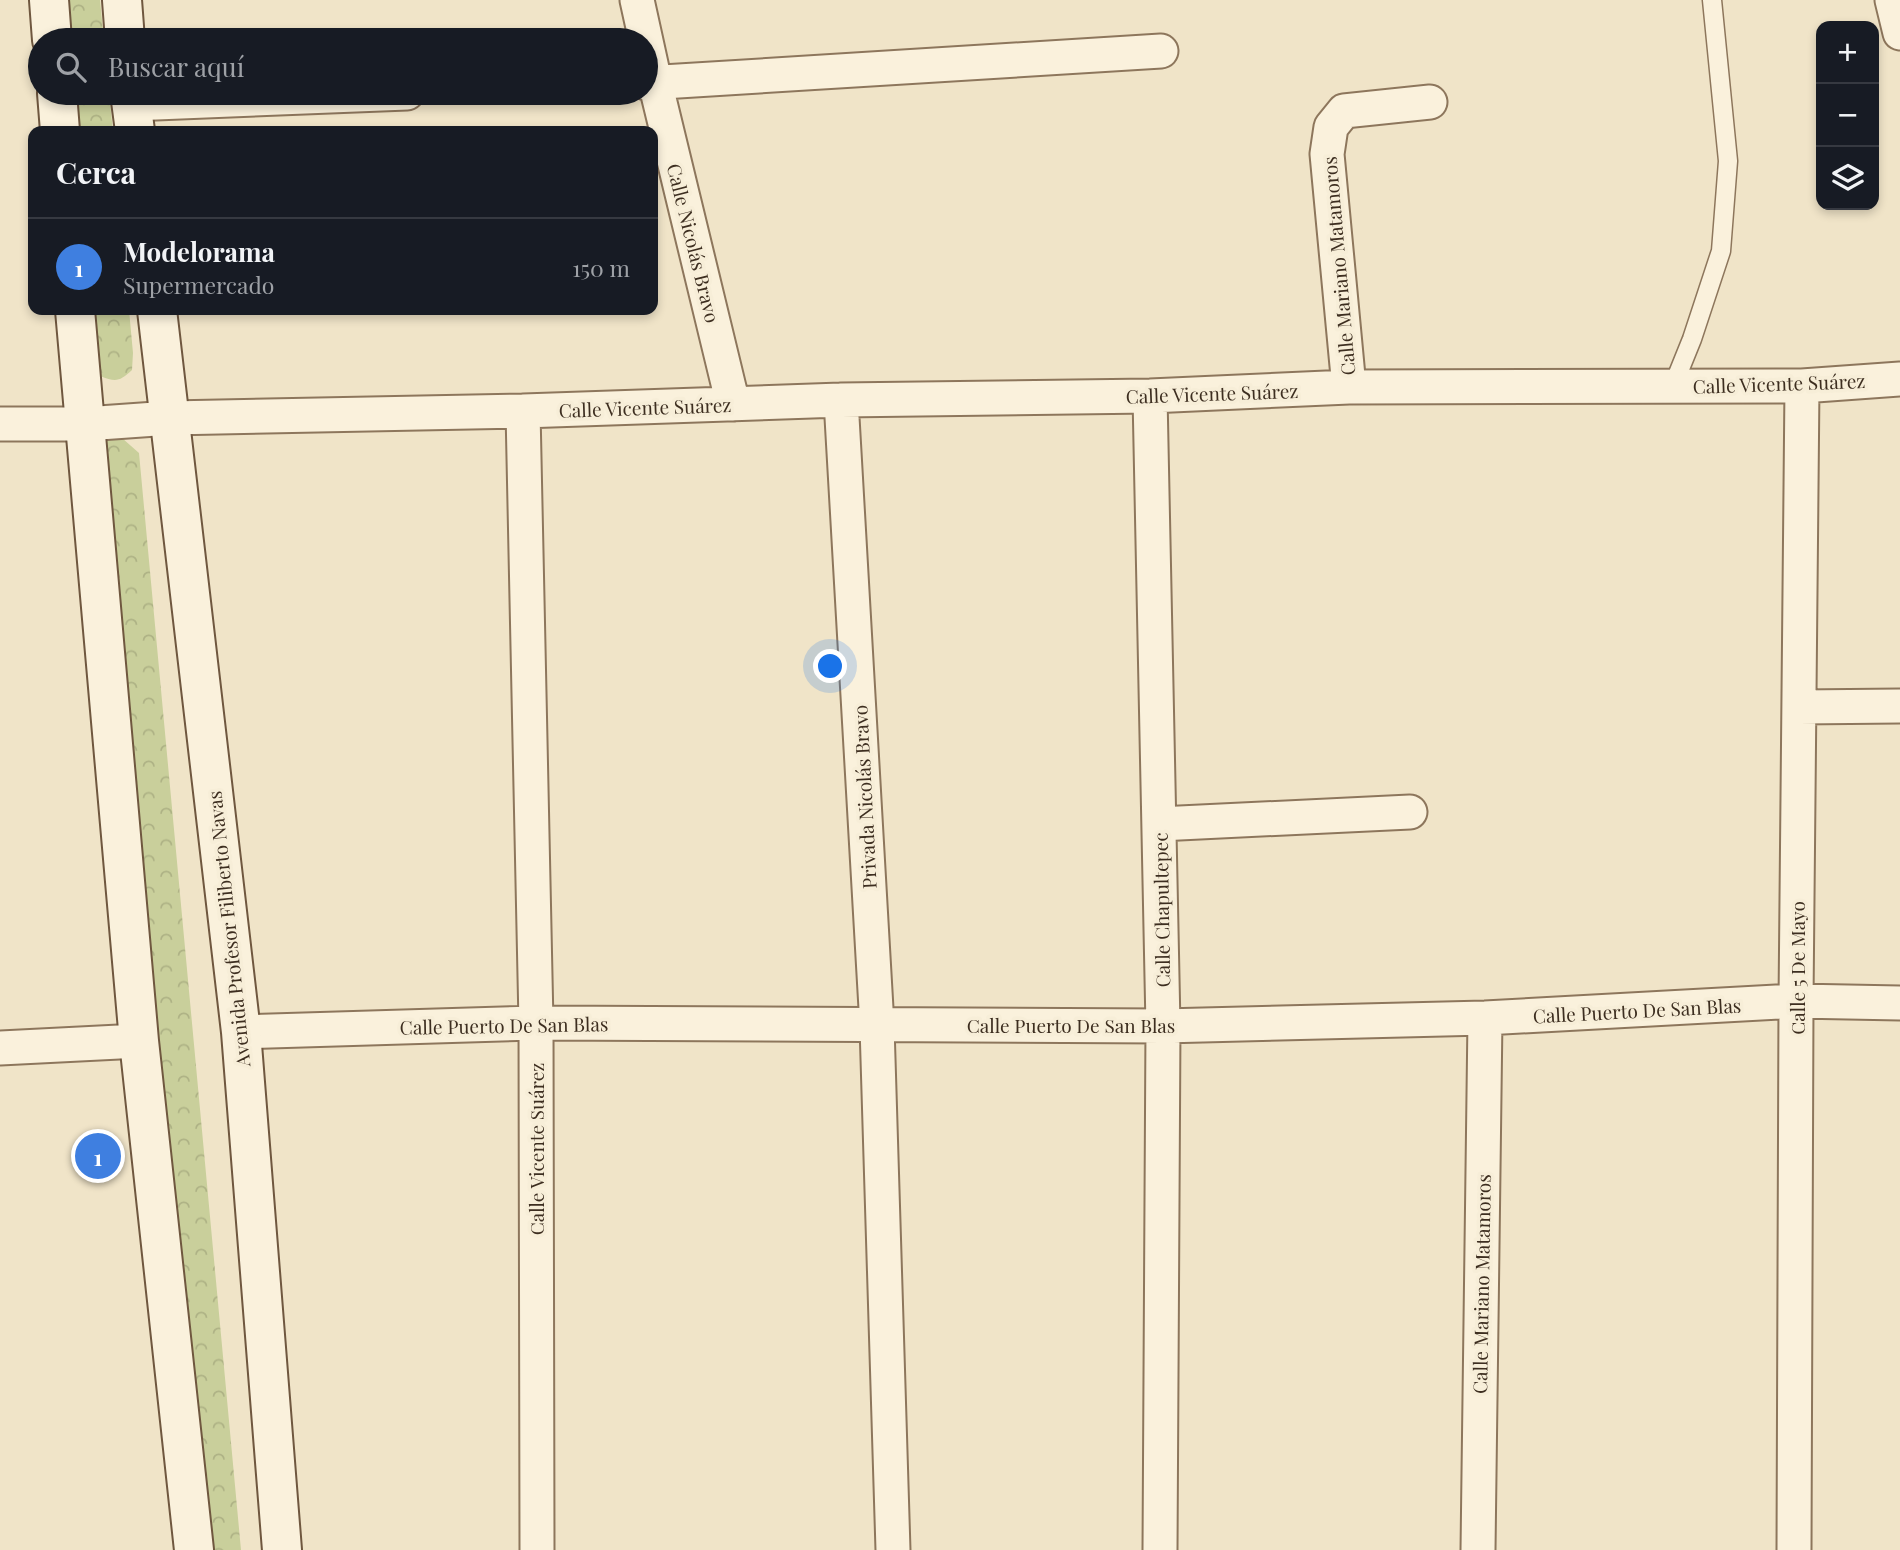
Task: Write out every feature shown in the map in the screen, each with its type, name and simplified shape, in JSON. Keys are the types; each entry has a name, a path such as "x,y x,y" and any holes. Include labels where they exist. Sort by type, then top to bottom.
{"main road":[{"path":"48,0 51,28"},
{"path":"122,0 124,28"},
{"path":"58,105 60,126"},
{"path":"75,315 139,1041 194,1550"},
{"name":"Avenida Profesor Filiberto Navas","path":"158,315 241,1032 282,1550"}],"street":[{"name":"Calle Nicolás Bravo","path":"637,0 641,28"},
{"path":"1892,0 1900,33"},
{"path":"658,82 1161,51"},
{"name":"Calle Mariano Matamoros","path":"1349,387 1327,153 1332,127 1344,111 1430,102"},
{"path":"132,109 201,105"},
{"name":"Calle Nicolás Bravo","path":"656,105 733,404"},
{"name":"Calle Vicente Suárez","path":"0,424 85,424 170,418 523,411 841,400 1150,396 1349,387 1802,386 1900,379"},
{"name":"Calle 5 De Mayo","path":"1794,1550 1802,386"},
{"name":"Calle Chapultepec","path":"1150,396 1163,1026 1160,1550"},
{"name":"Privada Nicolás Bravo","path":"841,400 877,1026 893,1550"},
{"name":"Calle Vicente Suárez","path":"523,411 536,1023 537,1550"},
{"path":"1799,707 1900,706"},
{"path":"1159,824 1410,812"},
{"name":"Calle Puerto De San Blas","path":"241,1032 536,1023 1163,1026 1485,1018 1796,1001 1900,1003"},
{"name":"Calle Mariano Matamoros","path":"1478,1550 1485,1018"},
{"path":"0,1048 139,1041"}],"lane":[{"path":"1673,386 1692,340 1721,251 1728,161 1712,0"}],"green space":[{"path":"64,0 100,0 103,28 67,28"},
{"path":"74,105 110,105 112,126 76,126"},
{"path":"94,315 129,315 132,370 120,379 100,376"},
{"path":"108,437 122,438 139,453 241,1550 201,1550 100,446"}],"place":[{"name":"Modelorama","path":"98,1156"}]}
